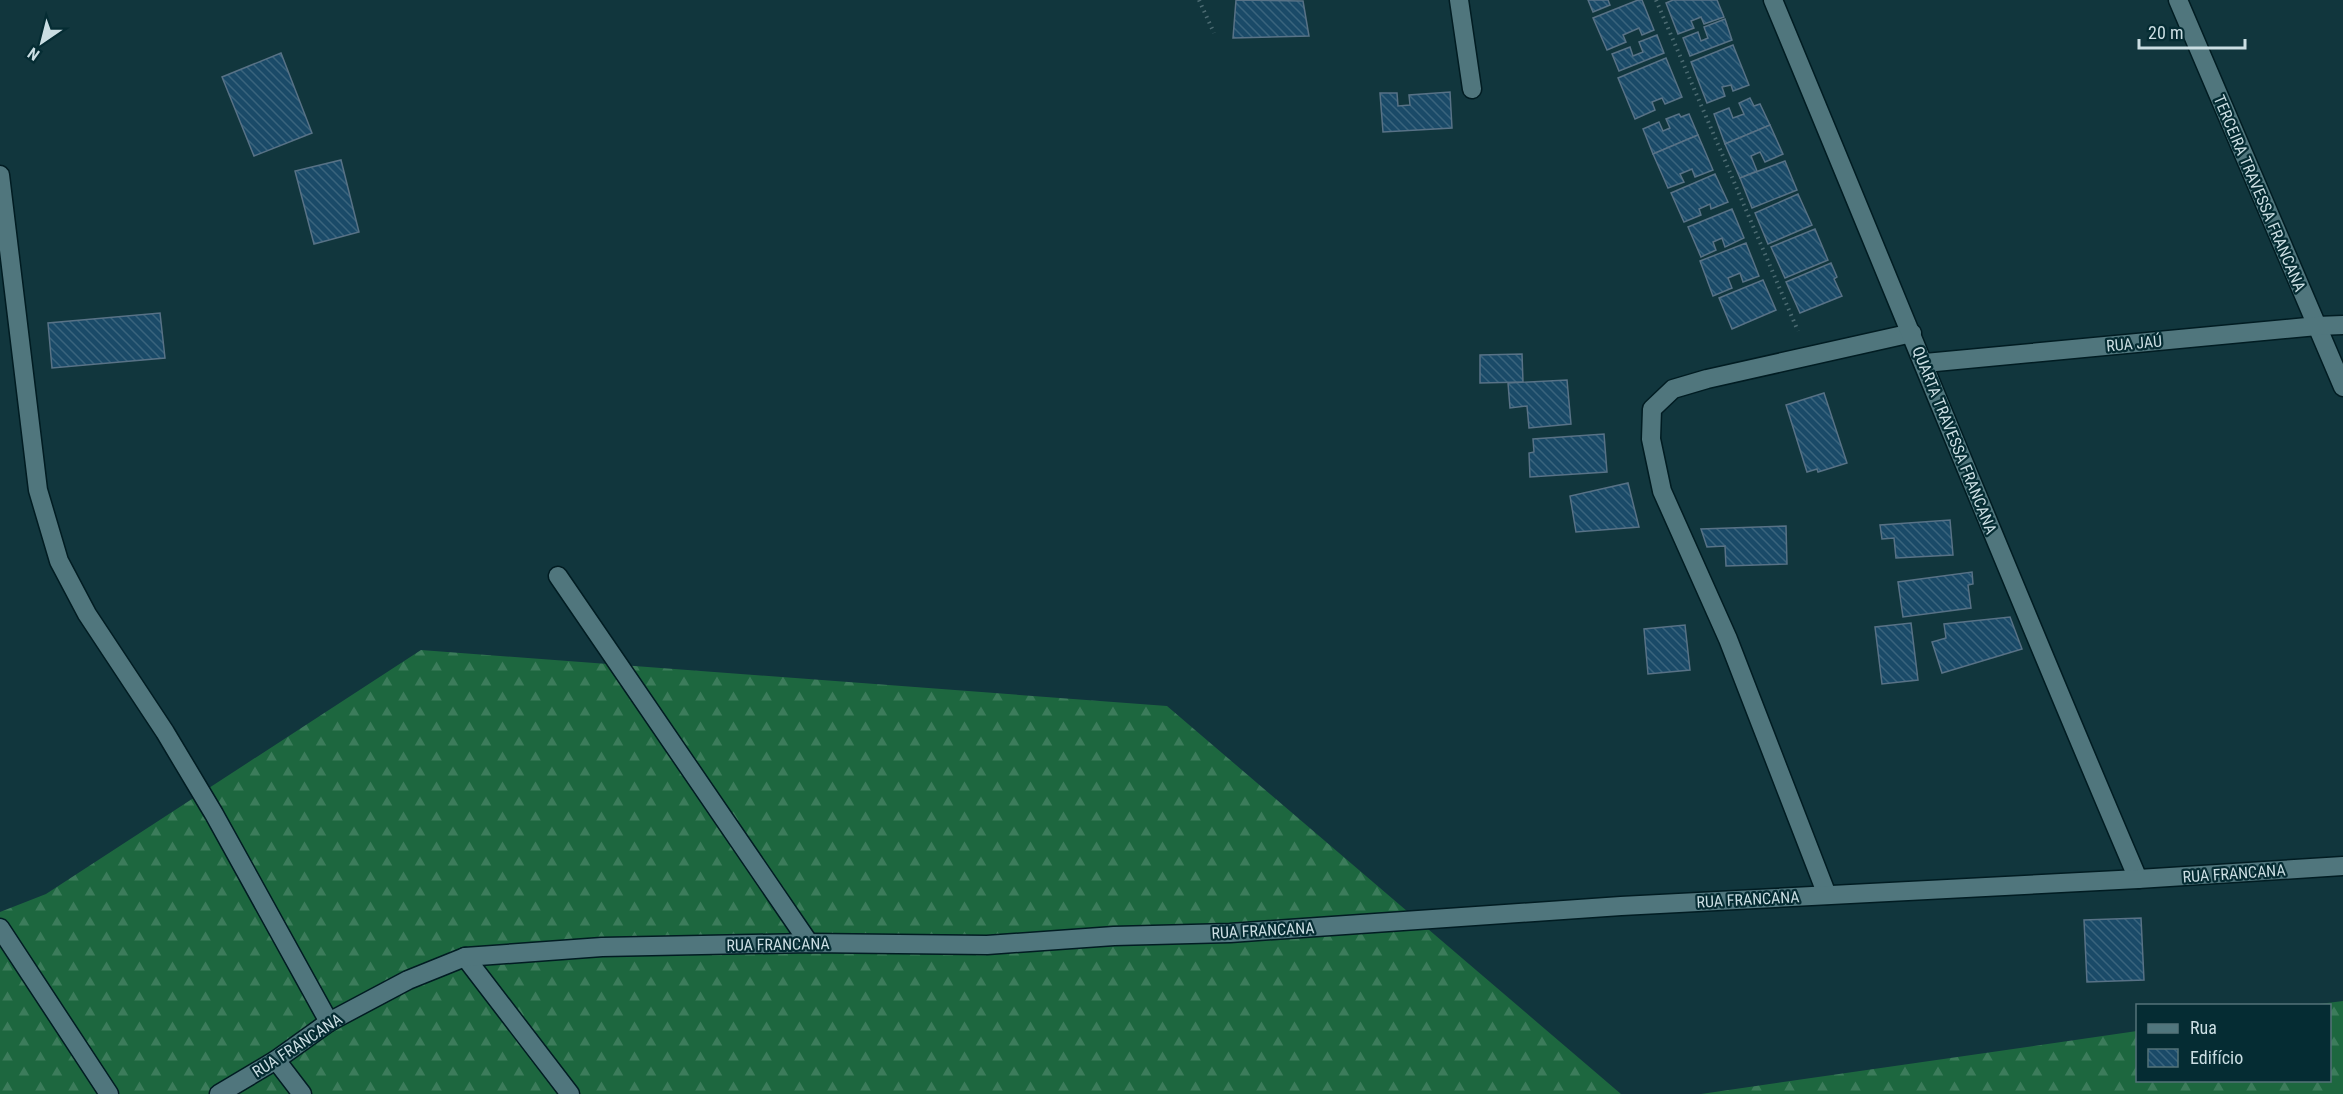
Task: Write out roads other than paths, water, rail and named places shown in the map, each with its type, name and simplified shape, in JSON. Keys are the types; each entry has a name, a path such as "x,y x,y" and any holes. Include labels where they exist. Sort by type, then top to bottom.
{"street":[{"path":"1459,0 1472,89"},
{"name":"QUARTA TRAVESSA FRANCANA","path":"1773,0 1912,333 2039,648 2138,879"},
{"name":"TERCEIRA TRAVESSA FRANCANA","path":"2178,0 2343,387"},
{"path":"0,175 38,490 59,561 87,614 165,732 214,814 329,1022"},
{"name":"RUA JAÚ","path":"1924,363 2343,325"},
{"path":"1827,895 1728,639 1662,491 1651,439 1652,410 1673,389 1707,379 1912,333"},
{"path":"558,576 809,943"},
{"name":"RUA FRANCANA","path":"219,1094 276,1060 329,1022 408,980 465,957 602,947 809,943 987,945 1114,936 1230,933 1621,906 2343,866"},
{"path":"0,928 110,1094"},
{"path":"465,957 570,1094"},
{"path":"276,1060 302,1094"}]}
